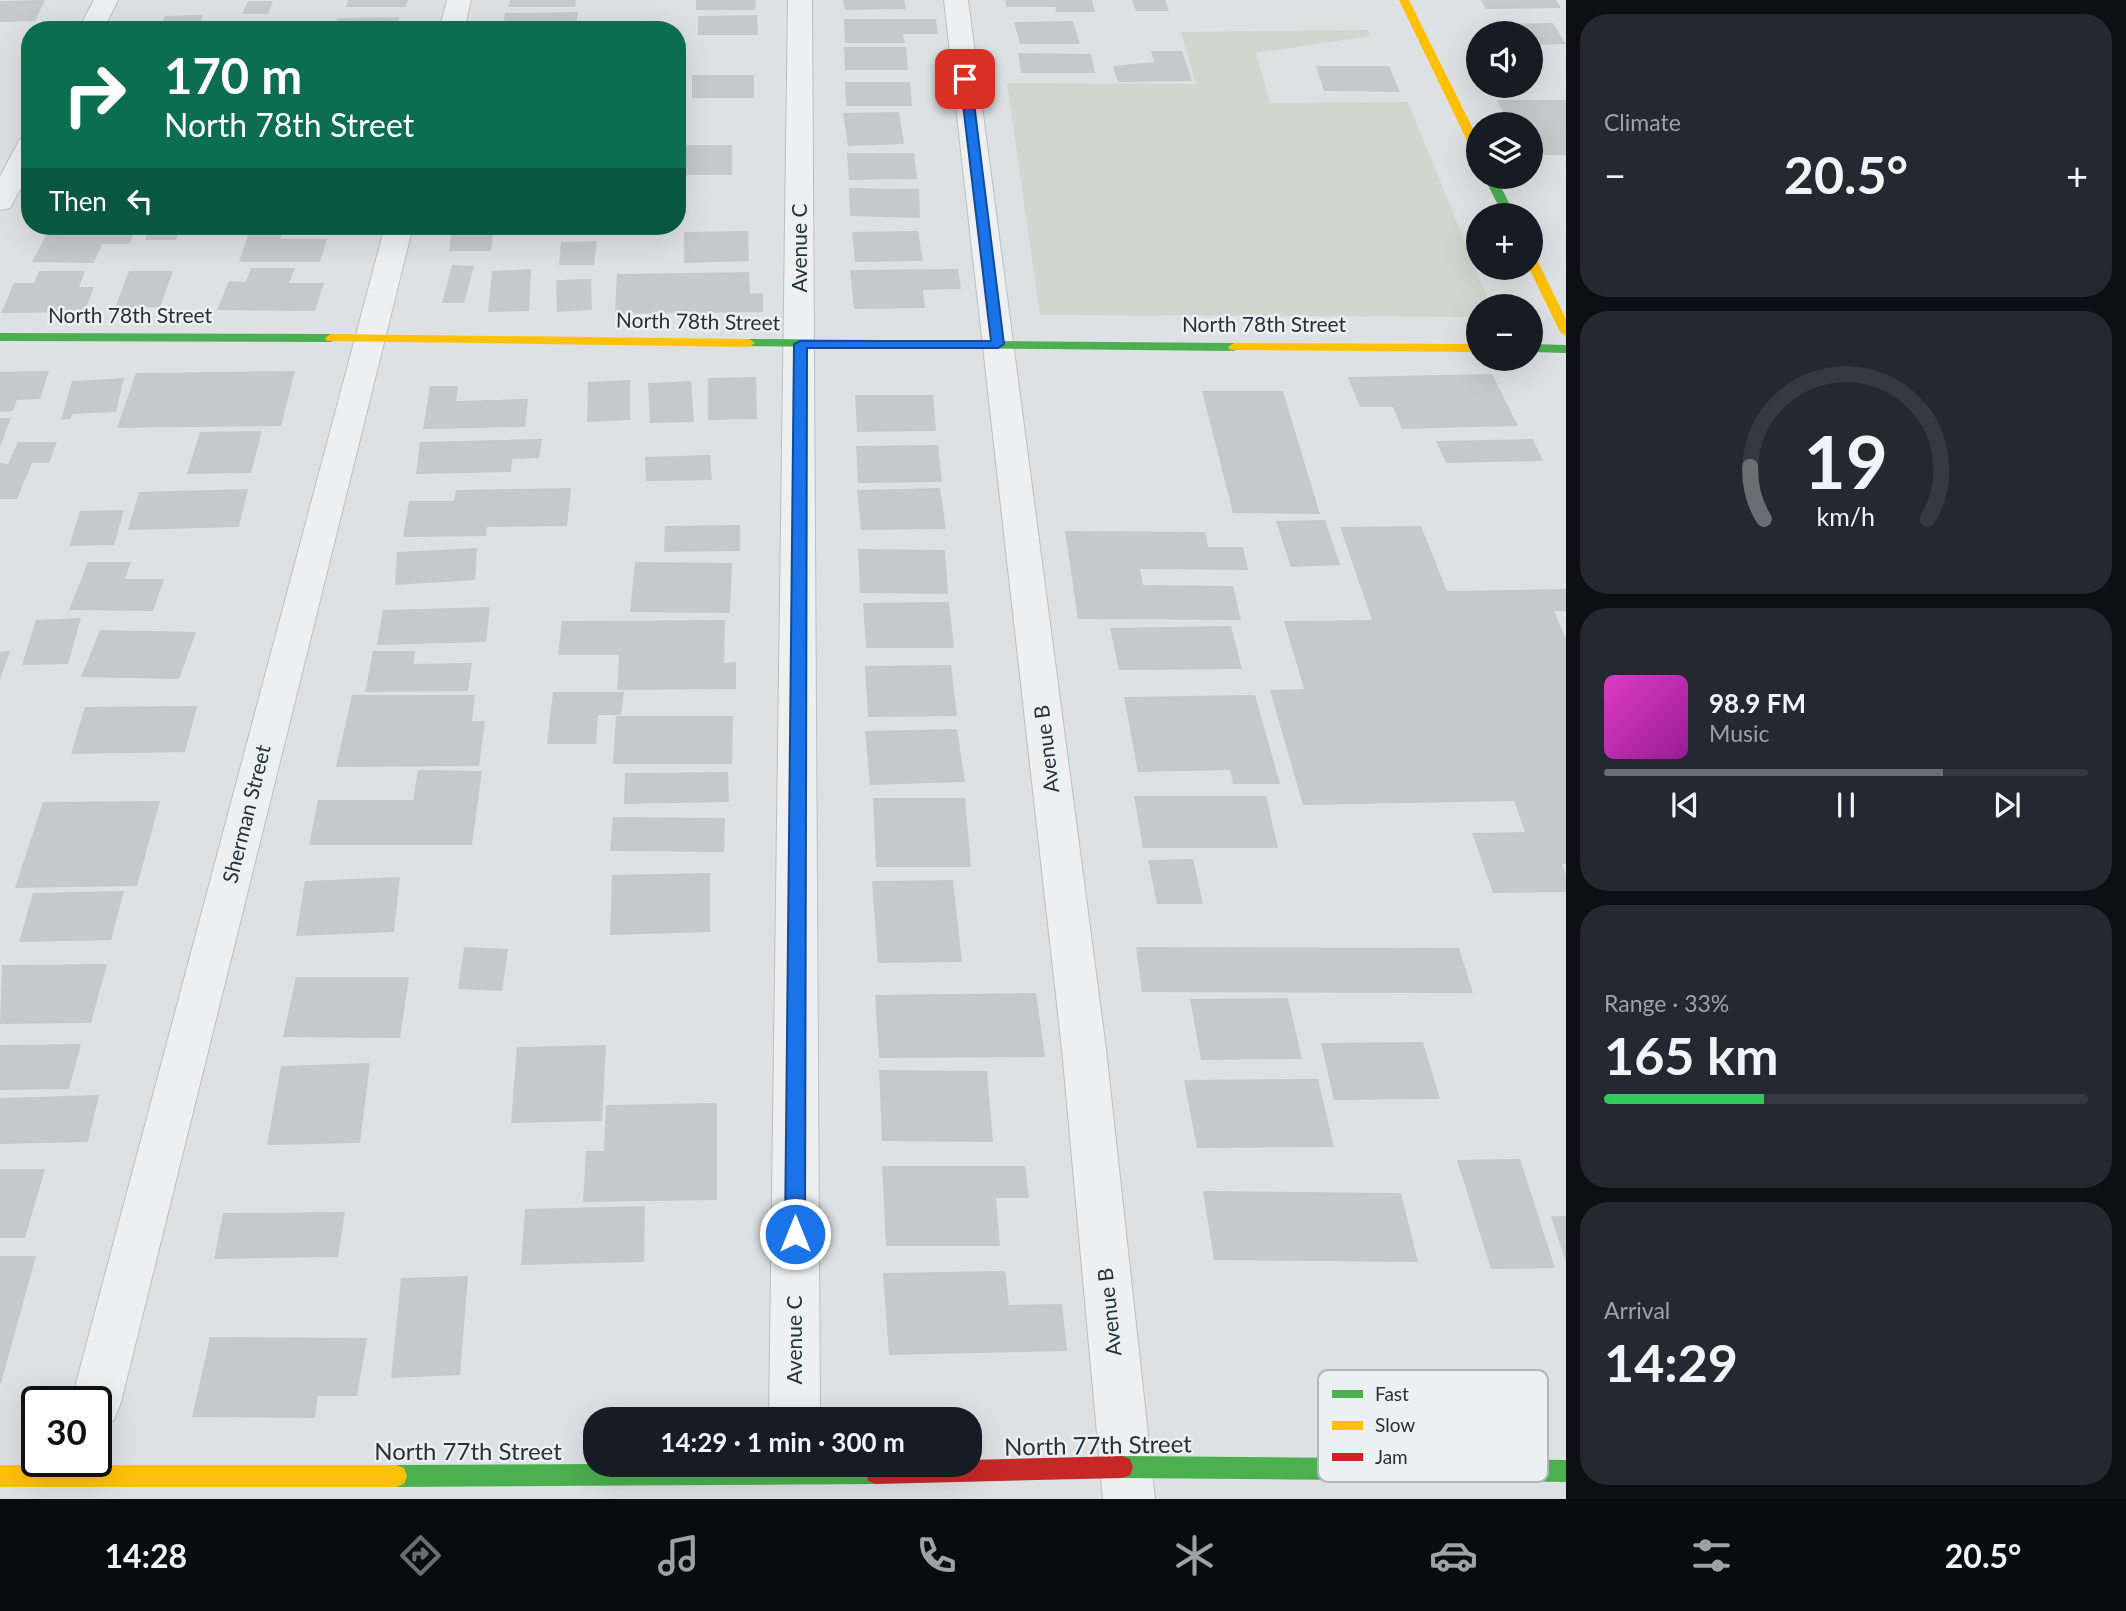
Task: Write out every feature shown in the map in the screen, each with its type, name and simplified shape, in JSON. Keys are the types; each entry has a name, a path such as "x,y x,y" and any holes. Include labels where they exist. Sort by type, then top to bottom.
{"street":[{"path":"95,21 106,0"},
{"path":"453,21 459,0"},
{"name":"Avenue C","path":"796,1407 794,1128 800,0"},
{"name":"Avenue B","path":"956,0 1084,1049 1127,1483"},
{"path":"1404,0 1466,126"},
{"path":"0,202 21,162"},
{"name":"Sherman Street","path":"100,1386 397,235"},
{"path":"1541,280 1566,332"},
{"name":"North 78th Street","path":"0,337 1466,348"},
{"path":"1543,348 1566,349"},
{"name":"North 77th Street","path":"1548,1471 1566,1471"},
{"name":"North 77th Street","path":"0,1476 76,1479 1127,1483 1318,1478"}],"shaded area":[{"path":"1369,30 1370,36 1256,53 1270,103 1408,102 1466,245 1466,280 1480,280 1486,294 1466,294 1466,317 1040,315 1007,83 1196,84 1181,32"}],"building":[{"path":"45,0 35,21 0,22 0,1"},
{"path":"348,0 408,0 406,7 346,7"},
{"path":"510,0 576,0 575,7 508,7"},
{"path":"696,0 756,0 755,10 696,10"},
{"path":"843,0 904,0 906,9 845,10"},
{"path":"1005,0 1092,0 1095,12 1056,12 1055,7 1007,7"},
{"path":"1132,0 1165,0 1169,11 1136,11"},
{"path":"1481,0 1556,0 1561,8 1486,9"},
{"path":"248,1 273,1 268,14 242,14"},
{"path":"578,12 577,21 504,21 505,13"},
{"path":"203,15 201,21 163,21 165,16"},
{"path":"757,15 758,35 698,35 698,16"},
{"path":"399,17 398,21 336,21 337,18"},
{"path":"844,19 936,19 938,34 903,34 905,43 845,43"},
{"path":"1073,21 1080,44 1020,44 1014,22"},
{"path":"1543,23 1553,23 1566,44 1543,45"},
{"path":"844,47 906,47 908,70 845,70"},
{"path":"1151,51 1182,51 1192,81 1118,82 1113,66 1154,62"},
{"path":"1018,53 1091,54 1095,73 1021,73"},
{"path":"1316,66 1389,66 1400,92 1324,91"},
{"path":"692,75 754,75 754,98 692,98"},
{"path":"845,82 910,82 912,106 846,106"},
{"path":"1497,100 1566,100 1566,155 1543,155 1543,112 1503,112"},
{"path":"899,112 904,144 848,146 843,113"},
{"path":"686,145 732,145 732,175 686,175"},
{"path":"847,153 914,153 917,179 849,180"},
{"path":"849,188 919,189 920,218 850,216"},
{"path":"748,231 749,261 684,263 686,232"},
{"path":"918,231 923,261 855,262 852,232"},
{"path":"46,235 134,235 129,244 102,244 94,263 32,262"},
{"path":"147,235 178,235 176,240 145,240"},
{"path":"248,235 281,235 280,239 327,239 320,262 239,262"},
{"path":"451,235 493,235 491,251 449,251"},
{"path":"597,241 594,265 559,265 561,242"},
{"path":"452,265 474,266 464,303 442,303"},
{"path":"251,268 295,268 289,283 324,283 315,311 217,310 229,281 246,282"},
{"path":"531,269 529,311 488,312 492,271"},
{"path":"958,269 961,289 923,290 925,308 854,309 850,270"},
{"path":"39,271 85,271 79,287 94,287 84,312 1,313 14,283 34,283"},
{"path":"129,271 173,271 160,307 115,308"},
{"path":"749,272 750,294 763,293 763,312 615,314 617,274"},
{"path":"591,279 592,310 557,312 556,280"},
{"path":"49,371 40,399 17,400 13,411 0,412 0,372"},
{"path":"295,371 281,426 117,428 136,373"},
{"path":"1492,374 1518,426 1402,429 1393,407 1360,407 1348,377"},
{"path":"756,377 757,419 708,420 708,378"},
{"path":"124,378 116,412 72,414 70,419 61,420 72,381"},
{"path":"630,380 630,420 587,422 588,382"},
{"path":"691,381 694,422 650,423 648,383"},
{"path":"430,386 458,386 456,401 528,399 525,427 423,429"},
{"path":"1202,391 1283,391 1320,514 1233,513"},
{"path":"855,395 933,395 936,431 857,432"},
{"path":"0,418 11,418 0,447"},
{"path":"262,431 251,473 187,474 200,432"},
{"path":"542,439 539,458 512,459 511,472 416,474 420,442"},
{"path":"1533,439 1543,461 1446,463 1436,441"},
{"path":"18,442 57,442 49,463 32,463 17,499 0,499 0,463 8,464"},
{"path":"938,445 942,482 858,483 856,446"},
{"path":"710,455 712,480 646,481 645,457"},
{"path":"571,488 567,526 487,527 486,536 403,537 409,501 454,501 456,490"},
{"path":"940,488 946,529 861,530 857,490"},
{"path":"248,489 239,527 128,530 139,492"},
{"path":"124,510 114,545 69,546 80,511"},
{"path":"1325,520 1340,565 1291,567 1276,521"},
{"path":"740,525 740,551 664,552 665,526"},
{"path":"1421,526 1447,591 1566,589 1566,611 1554,611 1566,639 1566,864 1562,864 1566,875 1566,892 1493,893 1472,833 1525,832 1514,801 1303,805 1270,690 1304,689 1284,621 1372,620 1340,527"},
{"path":"1065,531 1205,532 1208,547 1243,547 1248,570 1140,569 1143,585 1233,586 1241,620 1078,619"},
{"path":"477,548 475,580 395,585 397,552"},
{"path":"858,549 945,550 948,594 860,593"},
{"path":"88,562 131,562 125,579 164,579 153,611 69,610"},
{"path":"635,562 732,563 730,613 630,612"},
{"path":"949,602 954,648 866,648 863,603"},
{"path":"490,607 486,642 377,645 383,610"},
{"path":"81,618 68,664 22,665 36,620"},
{"path":"725,620 724,663 736,662 736,689 617,690 619,655 558,655 562,621"},
{"path":"1231,626 1242,669 1119,670 1110,628"},
{"path":"100,630 196,632 179,679 81,677"},
{"path":"10,651 0,680 0,652"},
{"path":"373,651 415,651 413,664 472,663 468,691 365,692"},
{"path":"951,665 957,716 868,717 865,666"},
{"path":"553,692 624,692 621,715 598,715 596,744 547,744"},
{"path":"352,695 475,695 472,721 485,721 479,766 336,767"},
{"path":"1255,695 1280,784 1233,784 1230,770 1138,772 1124,697"},
{"path":"197,706 185,752 71,754 85,707"},
{"path":"616,716 733,716 732,764 613,764"},
{"path":"957,729 965,782 870,785 865,731"},
{"path":"418,770 482,771 472,845 309,845 318,800 413,800"},
{"path":"728,772 729,802 624,804 625,773"},
{"path":"1134,796 1266,796 1278,848 1143,848"},
{"path":"873,798 965,798 971,867 876,867"},
{"path":"160,801 137,886 15,888 43,802"},
{"path":"613,817 725,818 724,852 610,851"},
{"path":"1193,859 1203,904 1157,904 1148,860"},
{"path":"710,873 710,932 610,935 612,875"},
{"path":"400,877 394,932 296,936 305,881"},
{"path":"953,880 962,962 878,963 872,881"},
{"path":"124,891 111,940 19,942 33,893"},
{"path":"464,947 508,949 502,991 458,989"},
{"path":"1136,947 1459,948 1473,993 1142,992"},
{"path":"107,964 91,1023 0,1024 2,965"},
{"path":"296,977 409,977 400,1038 283,1037"},
{"path":"1036,993 1045,1057 879,1058 875,995"},
{"path":"1288,998 1302,1059 1201,1060 1190,999"},
{"path":"1423,1042 1440,1099 1334,1100 1321,1043"},
{"path":"81,1044 69,1089 0,1090 0,1045"},
{"path":"606,1045 602,1121 511,1123 517,1047"},
{"path":"370,1063 360,1143 267,1145 281,1066"},
{"path":"879,1070 987,1071 993,1142 882,1141"},
{"path":"1318,1079 1334,1147 1197,1148 1184,1080"},
{"path":"99,1095 88,1142 0,1144 0,1098"},
{"path":"717,1103 717,1200 583,1202 586,1151 604,1151 606,1105"},
{"path":"1520,1159 1555,1268 1491,1269 1457,1160"},
{"path":"882,1166 1025,1166 1029,1198 996,1198 1000,1246 886,1246"},
{"path":"0,1169 45,1169 25,1238 0,1238"},
{"path":"1203,1191 1401,1193 1418,1262 1214,1260"},
{"path":"645,1206 644,1262 521,1265 525,1209"},
{"path":"345,1212 338,1257 214,1259 223,1213"},
{"path":"1551,1216 1566,1216 1566,1260 1565,1260"},
{"path":"0,1256 36,1256 1,1383 0,1383"},
{"path":"1005,1271 1009,1305 1062,1304 1067,1351 889,1355 883,1273"},
{"path":"468,1276 460,1375 391,1378 401,1278"},
{"path":"210,1337 367,1338 357,1396 318,1396 315,1418 192,1417"}],"traffic: fast":[{"path":"1496,189 1503,203"},
{"path":"0,337 331,338"},
{"path":"749,343 1234,347"},
{"path":"1543,348 1566,349"},
{"path":"1122,1467 1318,1469"},
{"path":"1548,1471 1566,1471"},
{"path":"396,1476 583,1475"}],"traffic: slow":[{"path":"1404,0 1466,126"},
{"path":"1541,280 1566,332"},
{"path":"331,338 749,343"},
{"path":"1234,347 1466,348"},
{"path":"0,1476 396,1476"}],"traffic: jam":[{"path":"982,1470 1122,1467"}],"route":[{"path":"795,1234 800,344 998,344 965,79"}]}
